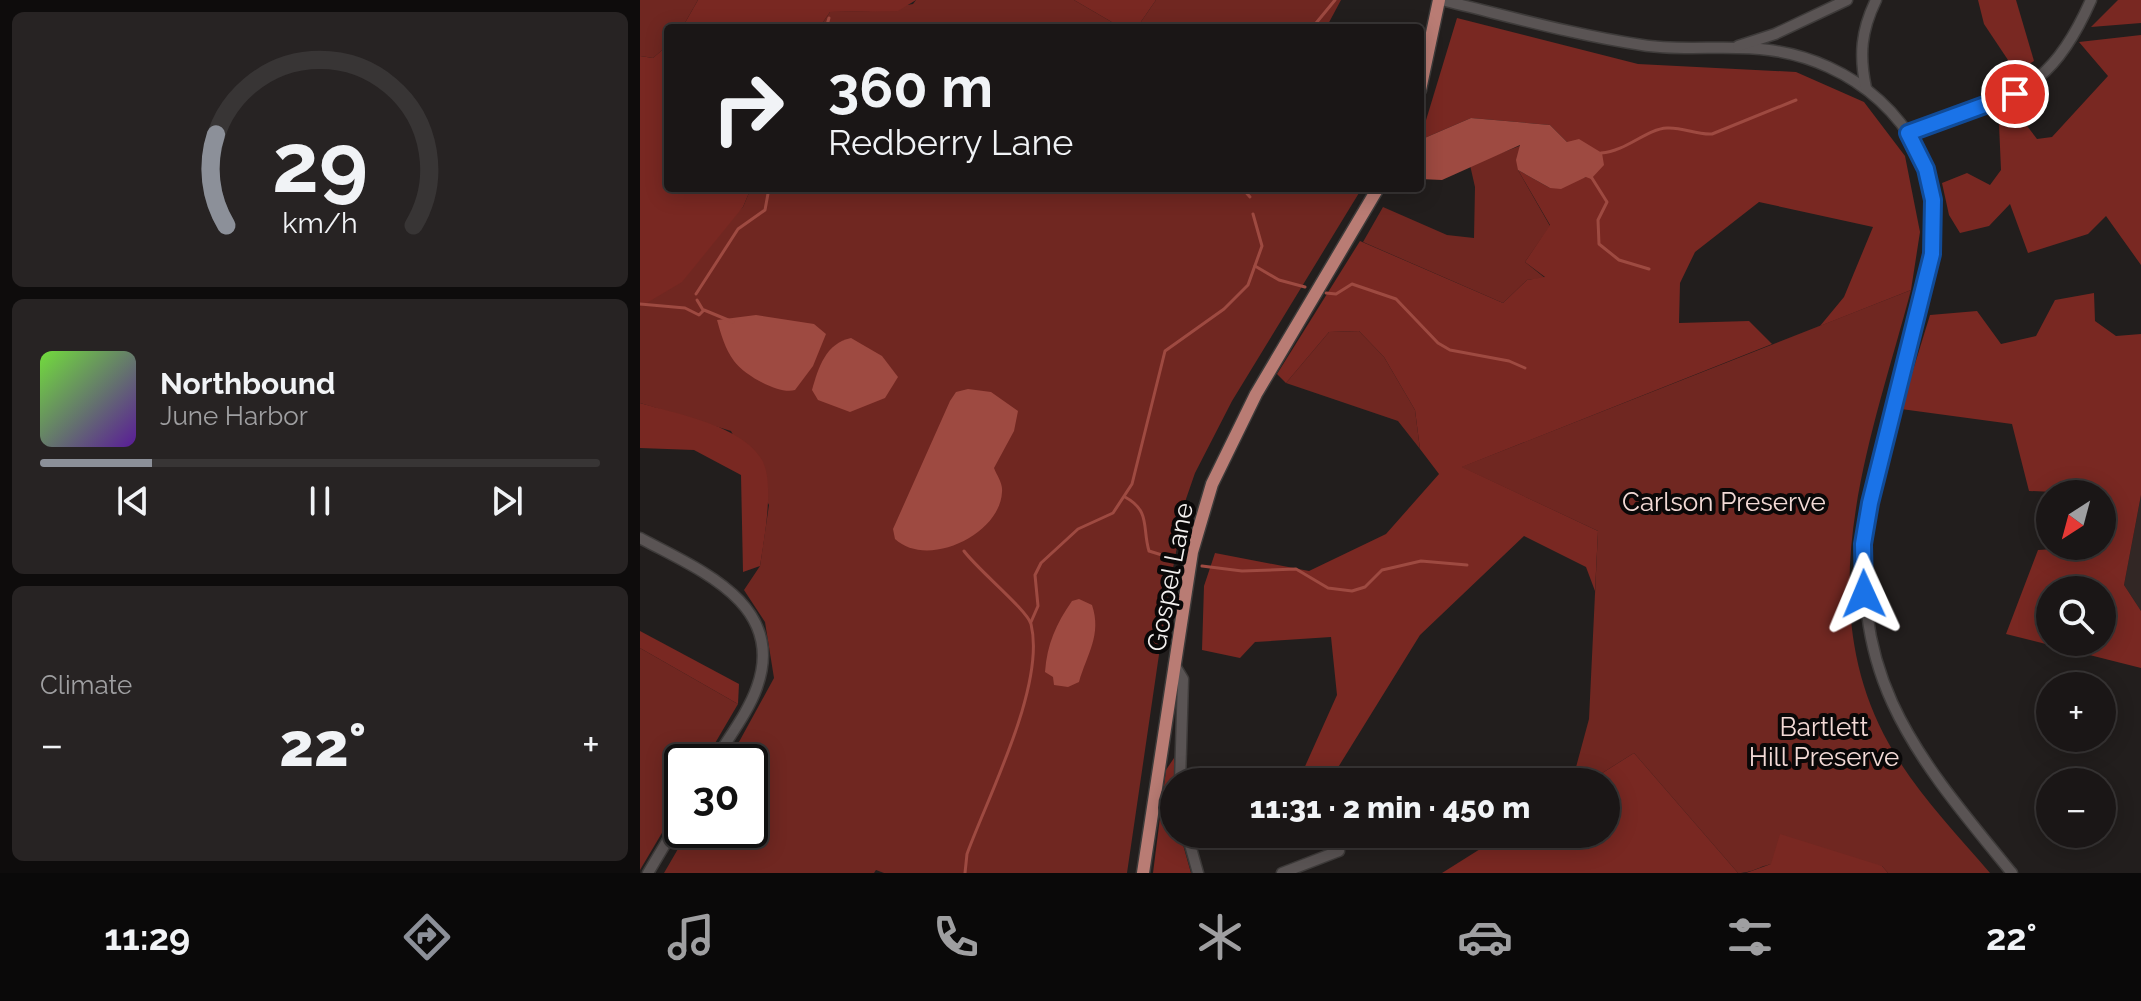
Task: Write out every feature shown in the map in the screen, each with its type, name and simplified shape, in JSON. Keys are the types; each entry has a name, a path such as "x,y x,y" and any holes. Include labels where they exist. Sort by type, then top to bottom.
{"main road":[{"path":"1424,72 1440,0"},
{"name":"Gospel Lane","path":"1143,873 1196,535 1222,460 1256,394 1376,192"}],"street":[{"path":"1440,0 1569,32 1647,46 1769,50 1811,59 1839,70 1866,88 1892,111 1908,133 1926,169 1933,200 1932,254 1870,503 1863,544 1864,594 1873,649 1890,705 1912,743 1956,804 2012,873"},
{"path":"1733,48 1775,34 1847,0"},
{"path":"1866,88 1860,60 1862,34 1876,0"},
{"path":"1908,133 2015,94 2047,72 2074,39 2091,0"},
{"path":"640,538 726,586 744,603 757,629 762,656 757,689 725,744"},
{"path":"1174,664 1183,679 1180,768"},
{"path":"648,873 664,846"},
{"path":"1191,848 1198,873"},
{"path":"1282,873 1339,851"}],"shaded area":[{"path":"698,0 916,0 898,11 830,12 822,24 684,24"},
{"path":"1074,0 1156,0 1139,24 1115,24"},
{"path":"1978,0 2016,0 2034,61 2016,72 1984,24"},
{"path":"2118,0 2141,0 2141,23 2091,27"},
{"path":"1457,18 1638,64 1796,72 1864,102 1905,156 1920,232 1911,290 1820,326 1844,297 1873,227 1759,202 1695,252 1680,283 1679,323 1749,321 1772,344 1462,467 1598,531 1595,591 1586,567 1524,536 1420,635 1338,768 1304,768 1337,695 1331,637 1255,642 1240,658 1202,650 1204,586 1215,553 1309,571 1386,534 1439,474 1420,449 1415,410 1384,357 1359,331 1329,332 1286,383 1277,374 1360,241 1503,303 1527,280 1545,277 1525,262 1550,225 1518,170 1550,188 1586,177 1567,142 1550,125 1471,118 1424,138 1424,127"},
{"path":"2141,35 2141,265 2106,216 2088,234 2028,253 2010,204 1989,226 1960,233 1949,215 1942,183 1967,173 1990,185 2001,170 1999,124 2014,109 2037,139 2052,137 2108,76 2079,42"},
{"path":"664,48 664,192 749,192 743,207 682,282 640,307 640,56 653,58"},
{"path":"1471,118 1550,125 1567,142 1579,139 1602,153 1604,165 1591,179 1586,177 1561,189 1550,188 1518,170 1516,160 1520,145 1442,180 1424,179 1424,138"},
{"path":"2094,293 2095,321 2116,336 2141,334 2141,495 2124,585 2141,611 2141,668 2093,656 2116,656 2116,576 2036,576 2036,642 2006,634 2036,555 2036,560 2116,560 2116,480 2036,480 2036,491 2029,491 2012,424 1901,409 1930,315 1977,311 2001,344 2036,336 2055,300"},
{"path":"756,315 814,324 826,334 813,366 795,390 780,390 753,378 728,352 717,320"},
{"path":"851,338 882,356 898,377 885,398 850,412 818,400 812,390 820,365 829,351"},
{"path":"968,389 991,392 1018,411 1014,431 994,468 1002,489 998,508 976,534 960,543 942,549 909,547 895,539 893,529 950,401 956,392"},
{"path":"640,403 724,429 740,438 762,460 768,497 760,566 743,572 741,475 694,450 640,448"},
{"path":"2141,495 2141,611 2124,585"},
{"path":"1079,599 1092,605 1095,626 1092,644 1079,682 1068,687 1054,685 1053,677 1045,672 1050,643 1066,610 1072,601"},
{"path":"640,631 739,684 738,704 640,648"},
{"path":"1634,753 1738,873 1442,873 1482,848 1620,848 1620,768 1610,768"},
{"path":"1160,818 1160,848 1184,848 1191,873 1153,873"},
{"path":"1780,834 1882,866 1888,873 1746,873 1771,864"}],"green space":[{"path":"640,0 698,0 684,24 664,24 664,48 653,58 640,56"},
{"path":"916,0 1074,0 1115,24 822,24 830,12 872,11 913,4"},
{"path":"1156,0 1341,0 1328,24 1139,24"},
{"path":"1522,145 1518,170 1550,226 1525,262 1545,278 1527,280 1503,303 1363,242 1383,207 1447,235 1474,238 1475,187 1470,165"},
{"path":"749,192 1360,192 1232,401 1195,473 1186,499 1167,600 1127,873 884,873 876,870 874,873 664,873 679,848 768,848 768,744 738,744 774,678 765,622 744,590 760,566 769,505 731,431 640,403 640,307 743,207"},
{"name":"Carlson Preserve","path":"1911,290 1865,460 1855,517 1850,575 1852,632 1865,688 1889,744 1923,794 1990,873 1888,873 1882,866 1776,864 1738,873 1634,753 1610,768 1576,768 1589,719 1598,531 1461,467"},
{"path":"1359,331 1384,357 1415,410 1420,449 1398,421 1286,383 1329,332"},
{"path":"640,648 738,704 715,744 664,744 664,829 640,870"}],"waterway":[{"path":"1315,24 1335,0"},
{"path":"827,24 829,18"},
{"path":"1601,153 1659,129 1712,134 1796,100"},
{"path":"1590,175 1607,202 1598,220 1599,244 1619,260 1649,269"},
{"path":"696,294 738,229 765,210 768,192"},
{"path":"1246,192 1250,197"},
{"path":"1031,622 1038,606 1035,575 1041,563 1078,529 1113,513 1132,484 1165,351 1224,309 1248,285 1262,246 1253,214"},
{"path":"1255,266 1279,280 1305,287"},
{"path":"1326,293 1336,294 1352,284 1396,299 1438,343 1450,350 1509,361 1525,368"},
{"path":"697,300 703,310"},
{"path":"640,304 685,308 699,315 704,310 733,322"},
{"path":"1125,497 1142,514 1149,551 1178,560"},
{"path":"964,551 1028,618 1033,649 1023,708 967,854 965,873"},
{"path":"1202,566 1242,571 1296,569 1328,588 1352,591 1365,587 1382,570 1421,561 1467,565"}],"route":[{"path":"1864,594 1863,544 1870,503 1932,254 1935,209 1926,169 1908,133 2015,94"}],"park label":[{"name":"Bartlett Hill Preserve","path":"1824,742"}]}
